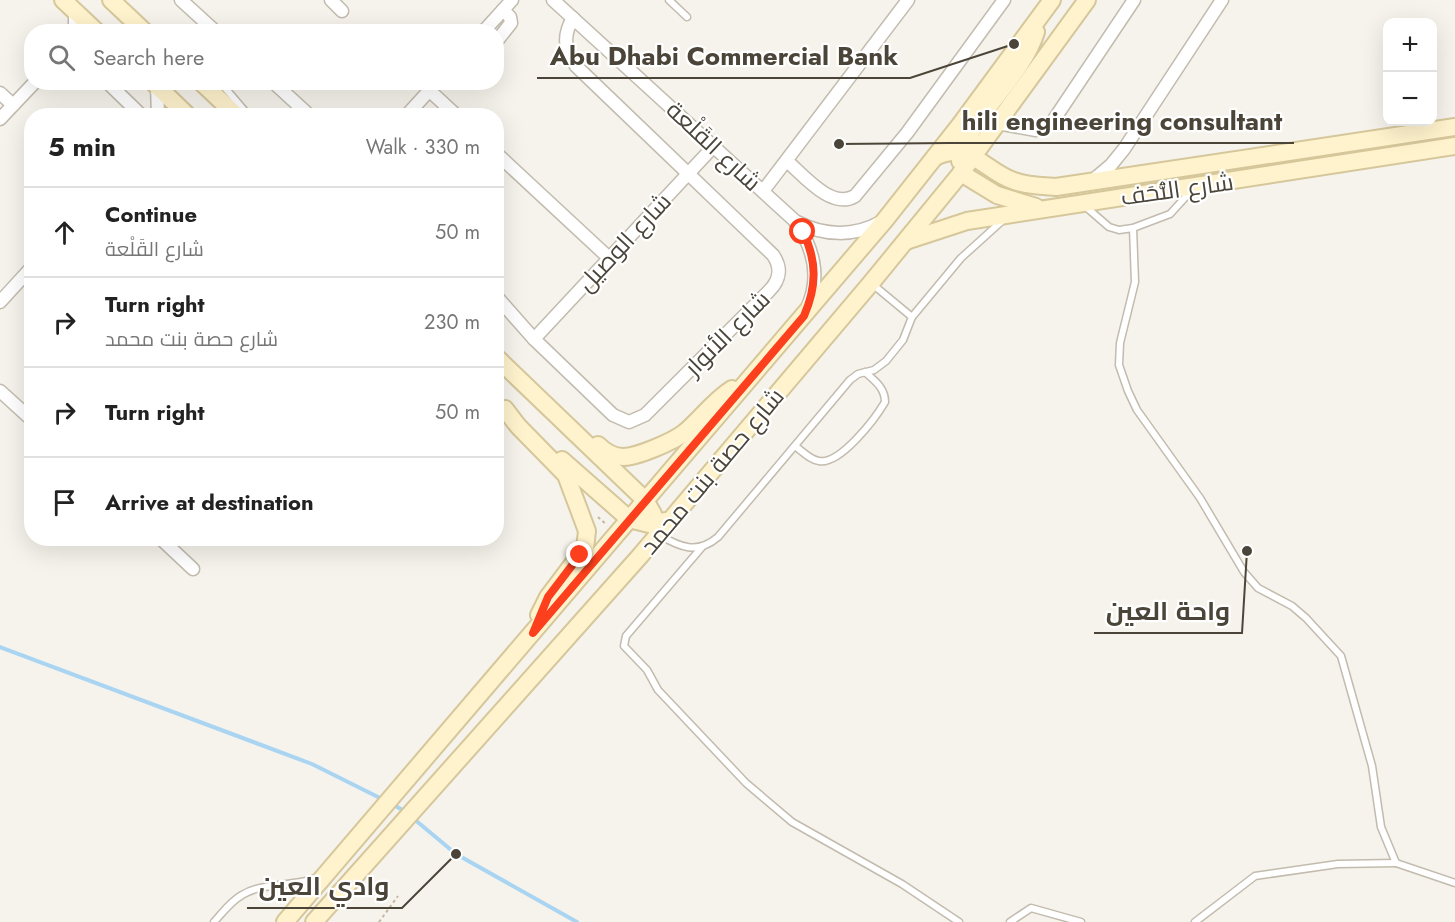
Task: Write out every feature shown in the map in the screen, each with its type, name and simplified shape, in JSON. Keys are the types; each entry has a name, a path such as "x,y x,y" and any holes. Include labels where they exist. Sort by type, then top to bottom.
{"main road":[{"path":"111,0 136,24"},
{"name":"شارع حصة بنت محمد","path":"285,922 885,220 1052,0"},
{"name":"شارع حصة بنت محمد","path":"314,922 662,526 870,283 961,174 967,154 998,123 1087,0"},
{"path":"69,6 88,24"},
{"path":"935,157 948,151 967,154 971,133 1025,58 1038,19"},
{"path":"161,90 180,108"},
{"path":"209,90 229,108"},
{"name":"شارع التُّحَف","path":"967,154 991,170 1024,184 1056,187 1455,127"},
{"name":"شارع التُّحَف","path":"903,243 953,224 1042,208 1195,187 1455,146"},
{"path":"961,174 997,195 1042,208"},
{"path":"504,364 645,500 662,526"},
{"path":"548,405 575,422 607,453 629,456 681,435 716,401 747,382"},
{"path":"504,408 629,519 662,526"},
{"path":"504,409 566,475 587,531 585,548 548,597 533,633"}],"street":[{"path":"180,0 207,24"},
{"path":"331,0 342,11"},
{"path":"490,24 512,0"},
{"name":"شارع القَلْعة","path":"553,0 794,220 809,245 814,266 813,288 804,316"},
{"path":"763,191 788,162 908,0"},
{"path":"788,162 834,199 845,200 855,196 907,133 1004,0"},
{"path":"998,123 1036,130 1051,124 1134,0"},
{"path":"1087,184 1111,165 1124,149 1222,0"},
{"path":"69,6 73,24"},
{"path":"503,10 510,17 511,23 504,32"},
{"name":"شارع الأنوار","path":"504,305 534,339 617,419 635,421 645,415 769,291 779,276 777,261 576,66 565,43 566,30 573,18"},
{"path":"0,119 27,90"},
{"path":"115,90 134,108"},
{"path":"156,90 157,108"},
{"path":"282,90 301,108"},
{"path":"414,108 431,90"},
{"path":"436,90 451,108"},
{"path":"0,93 13,105"},
{"name":"شارع الوصيل","path":"534,339 714,146"},
{"path":"1124,149 1124,162 1136,176"},
{"path":"504,160 609,258"},
{"name":"شارع القَلْعة","path":"794,220 816,230 840,233 863,230 885,220"},
{"path":"0,302 24,276"},
{"path":"0,391 24,413"},
{"path":"169,546 193,569"}],"lane":[{"path":"669,0 687,17"},
{"path":"227,90 242,108"},
{"path":"1081,202 1109,227 1119,230 1133,228 1170,214 1195,187"},
{"path":"959,922 902,884 792,822 746,783 658,690 647,670 624,646 626,636 702,547 718,537 850,380 874,370 886,361 903,339 912,317 961,258 1008,215"},
{"path":"1133,228 1135,282 1119,344 1119,365 1128,391 1137,410 1200,498 1244,572 1258,588 1292,606 1306,618 1341,656 1372,766 1381,826 1396,863"},
{"path":"870,283 912,317"},
{"path":"795,446 819,461 832,460 843,453 885,402 885,394 879,385 865,372"},
{"path":"662,526 681,548 702,547"},
{"path":"1195,922 1255,876 1338,864 1396,863 1455,883"},
{"path":"214,922 233,901 251,891 300,884 328,873"},
{"path":"1010,922 1031,908 1081,922"}],"path":[{"path":"379,922 398,896"}],"waterway":[{"path":"0,647 312,764 382,799"},
{"path":"392,804 406,812"},
{"path":"414,819 456,854 577,922"}],"place":[{"name":"Abu Dhabi Commercial Bank","path":"1014,44"},
{"name":"hili engineering consultant","path":"839,144"},
{"name":"واحة العين","path":"1247,551"},
{"name":"وادي العين","path":"456,854"}],"route":[{"path":"580,555 548,597 533,633 804,316 810,302 815,274 809,245 803,232"}]}
